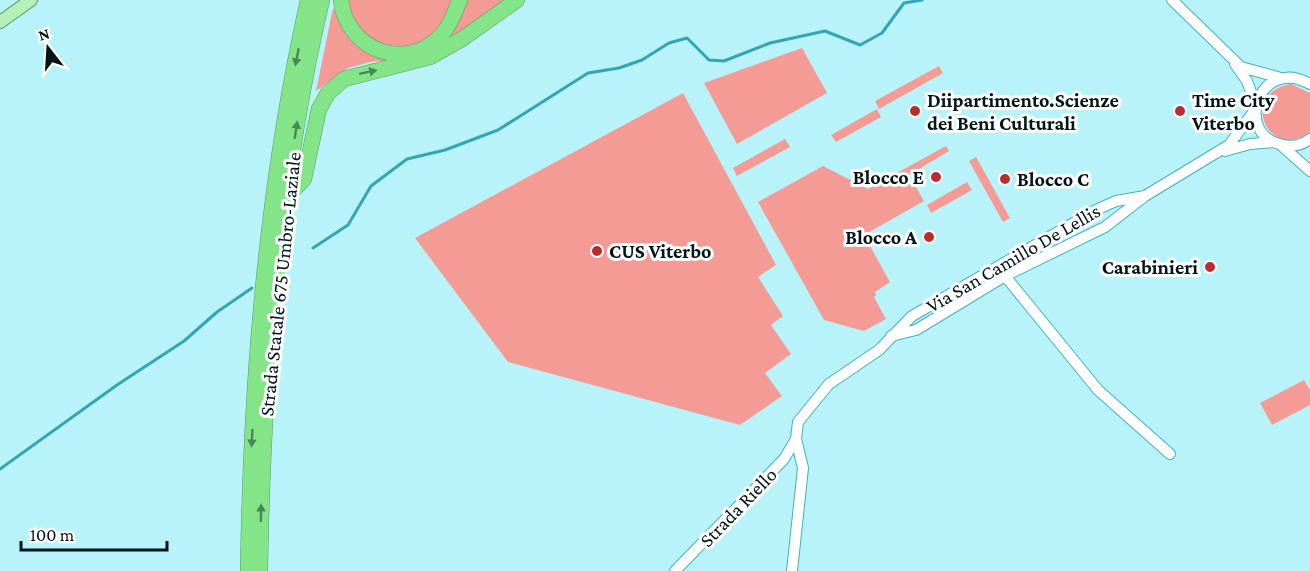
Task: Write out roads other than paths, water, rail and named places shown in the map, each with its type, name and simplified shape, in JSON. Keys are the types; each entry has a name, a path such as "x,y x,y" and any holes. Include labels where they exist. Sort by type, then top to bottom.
{"highway":[{"name":"Strada Statale 675 Umbro-Laziale","path":"248,571 249,485 265,265 280,148 309,0"},
{"name":"Strada Statale 675 Umbro-Laziale","path":"260,571 261,494 270,347 285,199 298,113 322,0"},
{"path":"341,0 346,21 354,34 369,48 388,54 402,55 428,46 443,33 460,0"},
{"path":"285,199 304,179 319,109 328,93 344,79 430,57 462,39 517,0"}],"main road":[{"path":"0,22 31,0"}],"street":[{"path":"1172,0 1233,62 1246,81 1256,108 1259,127 1310,171"},
{"path":"1233,62 1255,72 1307,80"},
{"name":"Via San Camillo De Lellis","path":"889,336 916,330 1005,276 1105,227 1145,196 1213,156 1236,138 1256,108 1262,90 1283,78"},
{"name":"Via San Camillo De Lellis","path":"1213,156 1241,145 1277,143 1297,146 1310,139"},
{"name":"Via San Camillo De Lellis","path":"796,437 798,422 829,384 879,350 889,336 912,316 1096,210 1116,201 1145,196"},
{"path":"1005,276 1098,390 1170,454"},
{"name":"Strada Riello","path":"675,571 784,459 796,437"},
{"name":"Strada Riello","path":"792,571 803,468 796,437"}],"waterway":[{"path":"313,248 348,225 371,186 407,159 445,150 498,130 588,73 619,68 642,60 669,43 687,38 709,60 724,61 770,43 825,31 860,45 882,33 904,3 922,0"},
{"path":"0,469 117,385 184,341 217,312 252,288"}],"place":[{"name":"Diipartimento.Scienze dei Beni Culturali","path":"915,111"},
{"name":"Time City Viterbo","path":"1180,111"},
{"name":"Blocco E","path":"936,177"},
{"name":"Blocco C","path":"1005,179"},
{"name":"Blocco A","path":"929,237"},
{"name":"CUS Viterbo","path":"597,251"},
{"name":"Carabinieri","path":"1210,267"}]}
